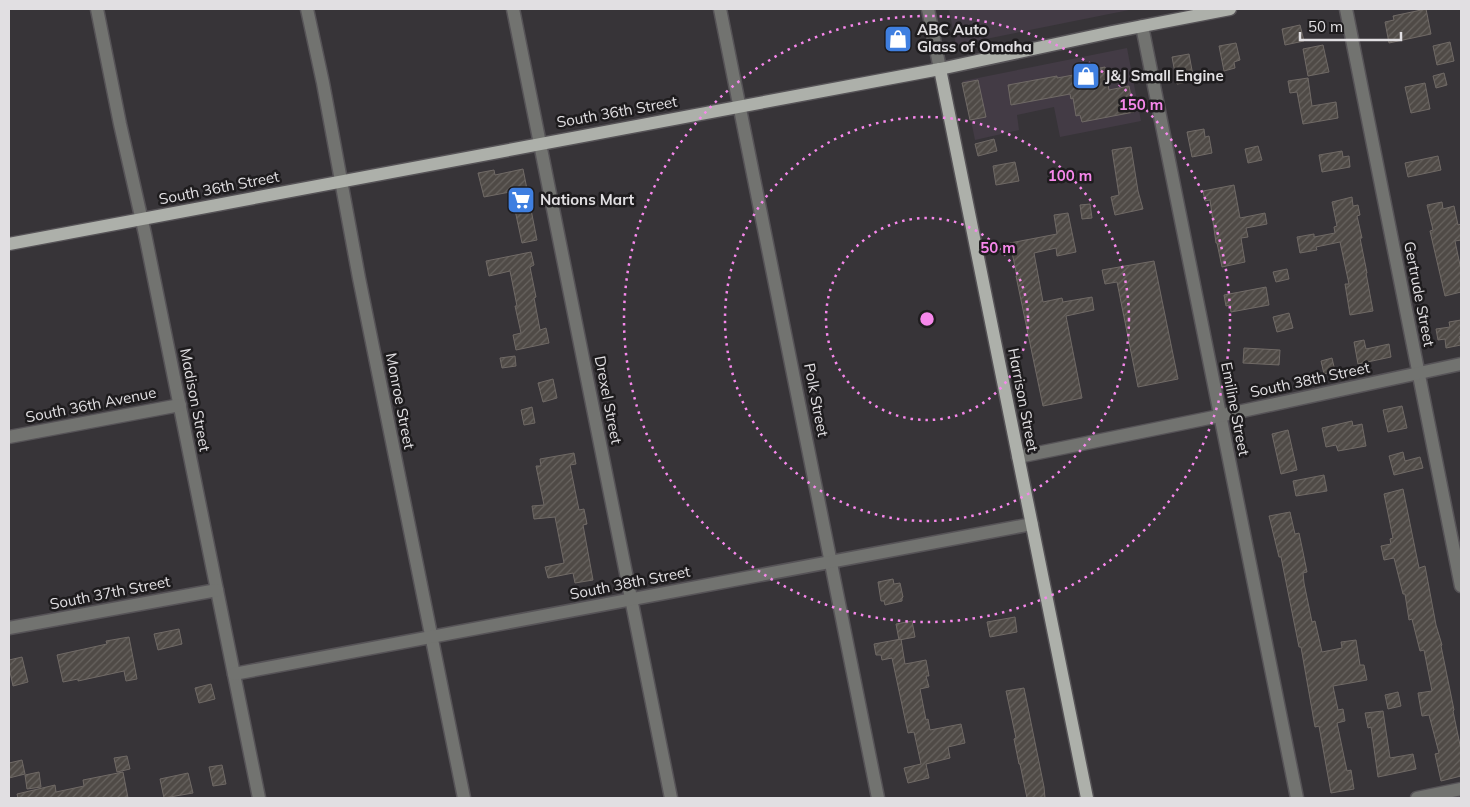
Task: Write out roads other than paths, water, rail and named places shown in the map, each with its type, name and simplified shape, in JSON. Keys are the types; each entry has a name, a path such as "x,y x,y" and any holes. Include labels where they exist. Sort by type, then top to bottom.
{"main road":[{"name":"South 36th Street","path":"9,244 940,69 1230,9"},
{"name":"Harrison Street","path":"940,69 1087,798"}],"street":[{"name":"Madison Street","path":"97,9 120,124 142,219 259,798"},
{"name":"Monroe Street","path":"307,9 464,798"},
{"name":"Drexel Street","path":"513,9 671,798"},
{"name":"Polk Street","path":"720,9 878,798"},
{"name":"Harrison Street","path":"928,9 940,69"},
{"name":"Gertrude Street","path":"1346,9 1461,586"},
{"name":"Emiline Street","path":"1142,26 1297,798"},
{"name":"South 38th Street","path":"1018,456 1219,416 1461,364"},
{"name":"South 36th Avenue","path":"9,437 180,405"},
{"name":"South 38th Street","path":"234,674 1032,524"},
{"name":"South 37th Street","path":"9,628 217,590"},
{"path":"1417,798 1461,789"}],"place":[{"name":"ABC Auto Glass of Omaha","path":"898,39"},
{"name":"J&J Small Engine","path":"1086,76"},
{"name":"Nations Mart","path":"521,200"}]}
